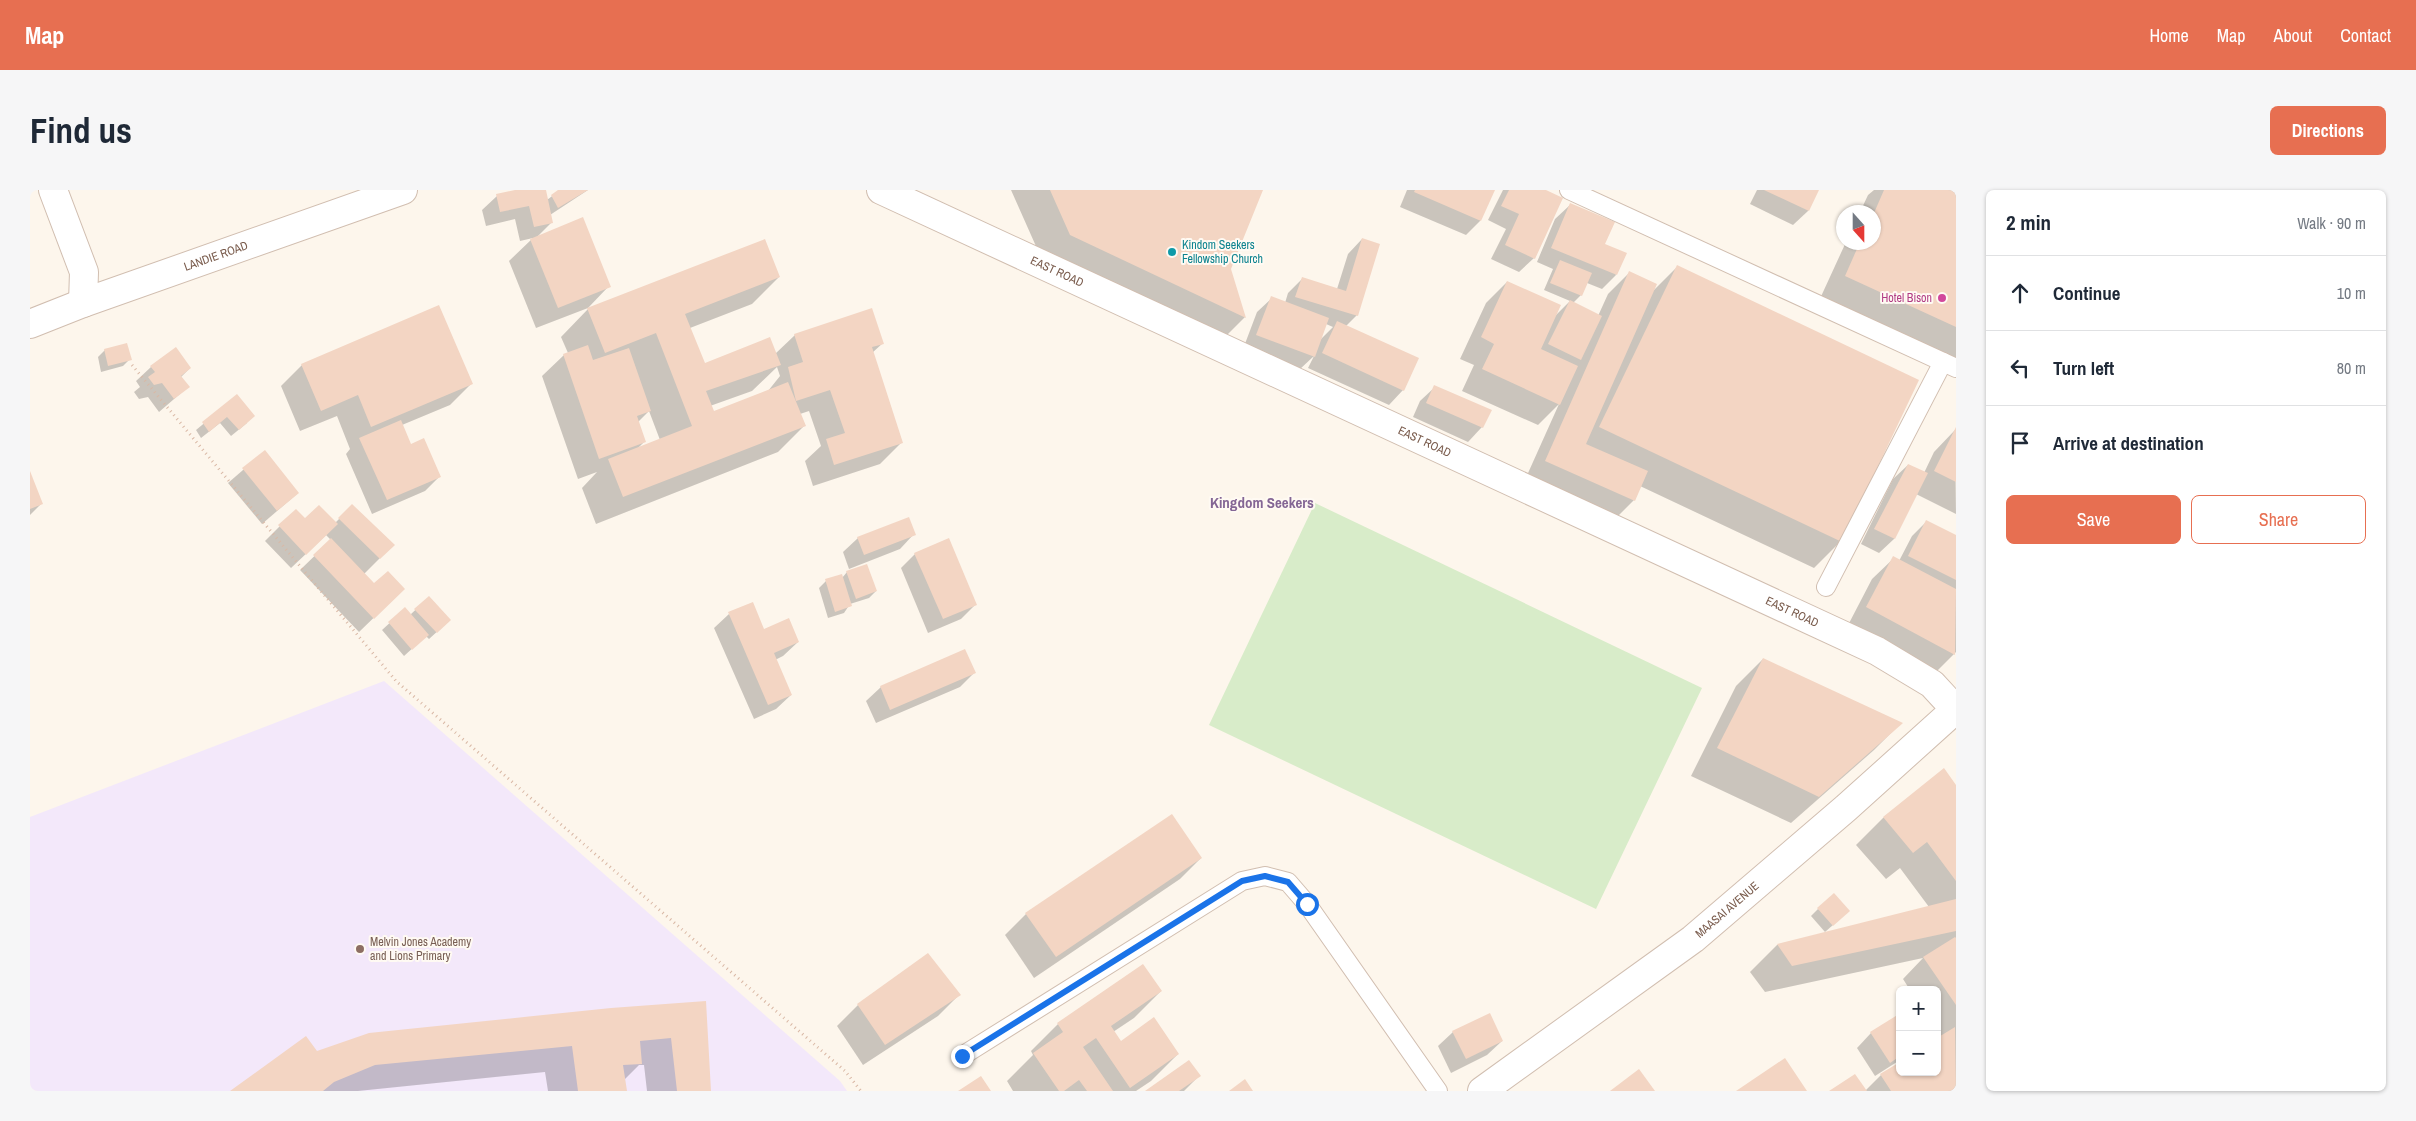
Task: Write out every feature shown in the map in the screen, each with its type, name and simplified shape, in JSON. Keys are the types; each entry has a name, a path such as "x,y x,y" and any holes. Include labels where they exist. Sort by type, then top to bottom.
{"street":[{"path":"53,190 84,272 83,303"},
{"name":"LANDIE ROAD","path":"30,324 83,303 403,190"},
{"name":"EAST ROAD","path":"881,190 1877,651 1932,684 1956,709"},
{"name":"MAASAI AVENUE","path":"1482,1091 1693,939 1846,808 1956,709"}],"lane":[{"path":"1568,190 1949,365 1826,587"},
{"path":"962,1056 1242,881 1265,876 1288,882 1307,904 1438,1091"}],"path":[{"path":"132,365 396,681 845,1071 861,1091"}],"shaded area":[{"name":"Melvin Jones Academy and Lions Primary","path":"384,681 840,1081 847,1091 30,1091 30,817"}],"green space":[{"path":"1315,503 1702,688 1596,909 1209,725"}],"building":[{"path":"515,190 546,190 553,223 534,227 529,206 500,212 496,194"},
{"path":"558,190 588,190 558,208 551,195"},
{"name":"Kindom Seekers Fellowship Church","path":"1050,190 1263,190 1231,269 1246,318 1070,235"},
{"path":"1415,190 1495,190 1481,221 1414,192"},
{"path":"1509,190 1546,190 1563,198 1535,259 1505,245 1519,214 1501,206"},
{"path":"1764,190 1819,190 1809,211"},
{"path":"1884,190 1956,190 1956,327 1845,276 1856,250 1881,250 1881,205 1877,205"},
{"path":"1570,203 1615,222 1605,244 1627,253 1617,275 1551,248"},
{"path":"583,217 611,287 558,308 530,239"},
{"path":"1362,238 1380,244 1358,316 1295,297 1302,277 1346,291"},
{"path":"765,239 780,277 685,314 705,363 770,337 781,365 706,391 714,411 788,382 806,426 623,497 608,459 692,426 656,333 605,353 587,308"},
{"path":"1560,260 1592,273 1582,296 1550,283"},
{"path":"1677,265 1919,380 1842,542 1599,427"},
{"path":"1629,271 1657,284 1586,444 1648,471 1635,501 1545,461"},
{"path":"1507,281 1561,305 1541,349 1578,366 1560,405 1482,369 1494,344 1481,337"},
{"path":"1271,296 1329,318 1315,357 1256,335"},
{"path":"1570,300 1602,316 1581,360 1548,344"},
{"path":"439,305 473,384 371,427 358,395 321,411 301,364"},
{"path":"872,308 884,344 872,347 903,443 834,465 826,439 845,433 830,390 796,401 788,367 803,362 794,334"},
{"path":"1337,321 1419,358 1404,391 1322,353"},
{"path":"127,343 132,360 108,366 104,349"},
{"path":"588,345 593,360 629,348 651,411 637,416 646,442 599,459 563,354"},
{"path":"176,347 191,368 181,376 190,387 174,399 162,383 154,385 148,377 155,372 150,366"},
{"path":"1434,385 1492,410 1483,428 1426,403"},
{"path":"237,394 255,416 239,430 227,417 209,432 202,422"},
{"path":"401,420 411,444 424,438 441,477 387,500 359,438"},
{"path":"1956,427 1956,482 1934,471"},
{"path":"265,450 299,493 277,511 242,468"},
{"path":"1908,464 1928,473 1895,539 1874,529"},
{"path":"30,471 43,504 30,509"},
{"path":"352,504 395,545 380,559 338,518"},
{"path":"319,505 338,524 306,555 278,525 296,509 305,518"},
{"path":"909,517 916,535 864,555 857,537"},
{"path":"1926,520 1956,535 1956,580 1908,556"},
{"path":"331,538 374,583 388,571 405,589 374,619 313,555"},
{"path":"949,538 977,605 943,619 914,553"},
{"path":"1893,556 1956,589 1955,655 1866,607"},
{"path":"867,564 877,591 856,599 846,571"},
{"path":"842,574 852,606 835,612 825,579"},
{"path":"429,596 451,620 437,633 414,609"},
{"path":"753,602 764,629 789,618 799,642 774,653 792,695 768,705 728,612"},
{"path":"405,607 429,635 412,650 388,622"},
{"path":"965,649 976,673 890,710 880,686"},
{"path":"1763,658 1903,723 1819,797 1717,748"},
{"path":"1944,768 1956,785 1956,881 1927,842 1913,853 1883,817"},
{"path":"1172,814 1202,858 1056,957 1025,913"},
{"path":"1834,893 1850,911 1833,926 1817,908"},
{"path":"1956,899 1956,931 1792,966 1777,944"},
{"path":"1956,938 1956,1005 1923,957"},
{"path":"928,953 961,995 885,1045 857,1004"},
{"path":"1143,964 1162,991 1111,1026 1121,1041 1154,1017 1179,1054 1130,1088 1096,1038 1083,1047 1113,1091 1087,1091 1079,1080 1064,1091 1059,1091 1033,1053 1063,1032 1057,1023"},
{"path":"706,1001 711,1091 677,1091 671,1038 640,1041 642,1064 623,1065 627,1091 578,1091 572,1046 375,1065 334,1082 323,1091 230,1091 306,1036 317,1051 369,1033 611,1008"},
{"path":"1490,1013 1503,1041 1466,1059 1452,1031"},
{"path":"1896,1016 1896,1059 1890,1063 1870,1032"},
{"path":"1955,1027 1956,1091 1891,1091 1880,1074 1896,1064 1896,1076 1941,1076 1941,1036"},
{"path":"1785,1058 1807,1091 1736,1091"},
{"path":"1189,1060 1201,1076 1179,1091 1145,1091"},
{"path":"1639,1069 1655,1091 1610,1091"},
{"path":"1855,1074 1867,1091 1829,1091"},
{"path":"981,1076 991,1091 958,1091"},
{"path":"1245,1079 1253,1091 1229,1091"}],"place":[{"name":"Kindom Seekers Fellowship Church","path":"1172,252"},
{"name":"Hotel Bison","path":"1942,298"},
{"name":"Melvin Jones Academy and Lions Primary","path":"360,949"}],"district":[{"name":"Kingdom Seekers","path":"1262,503"}],"route":[{"path":"962,1056 1242,881 1265,876 1288,882 1307,904"}]}
